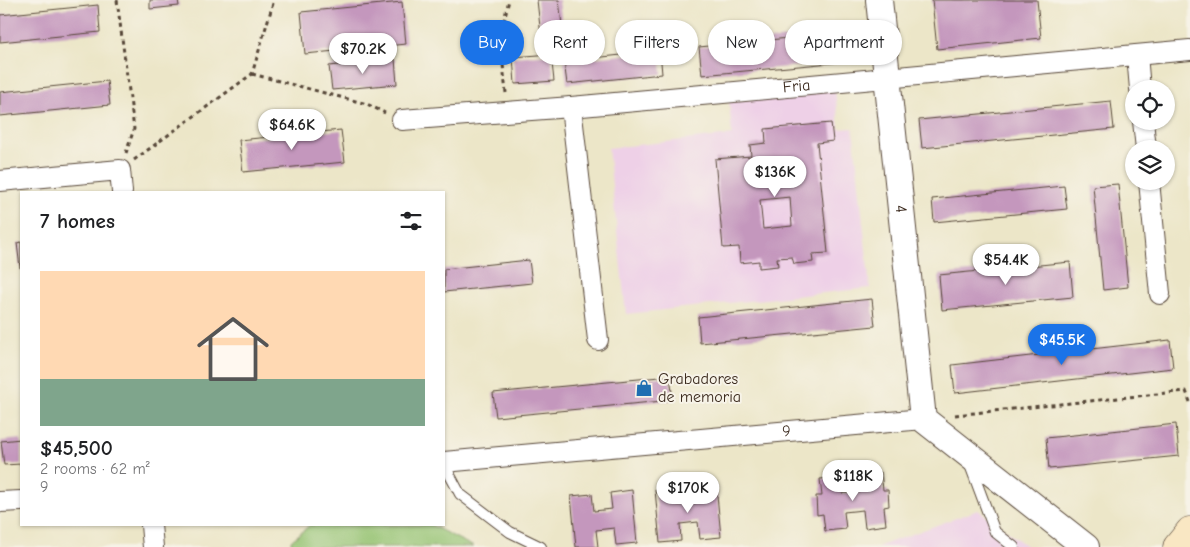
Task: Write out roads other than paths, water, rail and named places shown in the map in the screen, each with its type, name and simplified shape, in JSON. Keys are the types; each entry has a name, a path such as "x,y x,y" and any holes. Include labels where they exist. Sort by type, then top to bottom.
{"main road":[{"path":"1177,547 1190,530"}],"street":[{"name":"4","path":"879,0 924,419"},
{"name":"Fria","path":"402,120 571,107 1190,50"},
{"path":"1137,55 1139,80"},
{"path":"571,107 598,340"},
{"path":"0,181 120,170 122,191"},
{"path":"1150,190 1160,294"},
{"path":"924,419 1086,547"},
{"name":"9","path":"445,463 924,419"},
{"path":"0,502 20,500"},
{"path":"151,526 153,547"}],"lane":[{"path":"966,452 995,532 1014,547"},
{"path":"445,465 460,494 510,532 540,547"}],"place":[{"name":"Grabadores de memoria","path":"644,388"}]}
